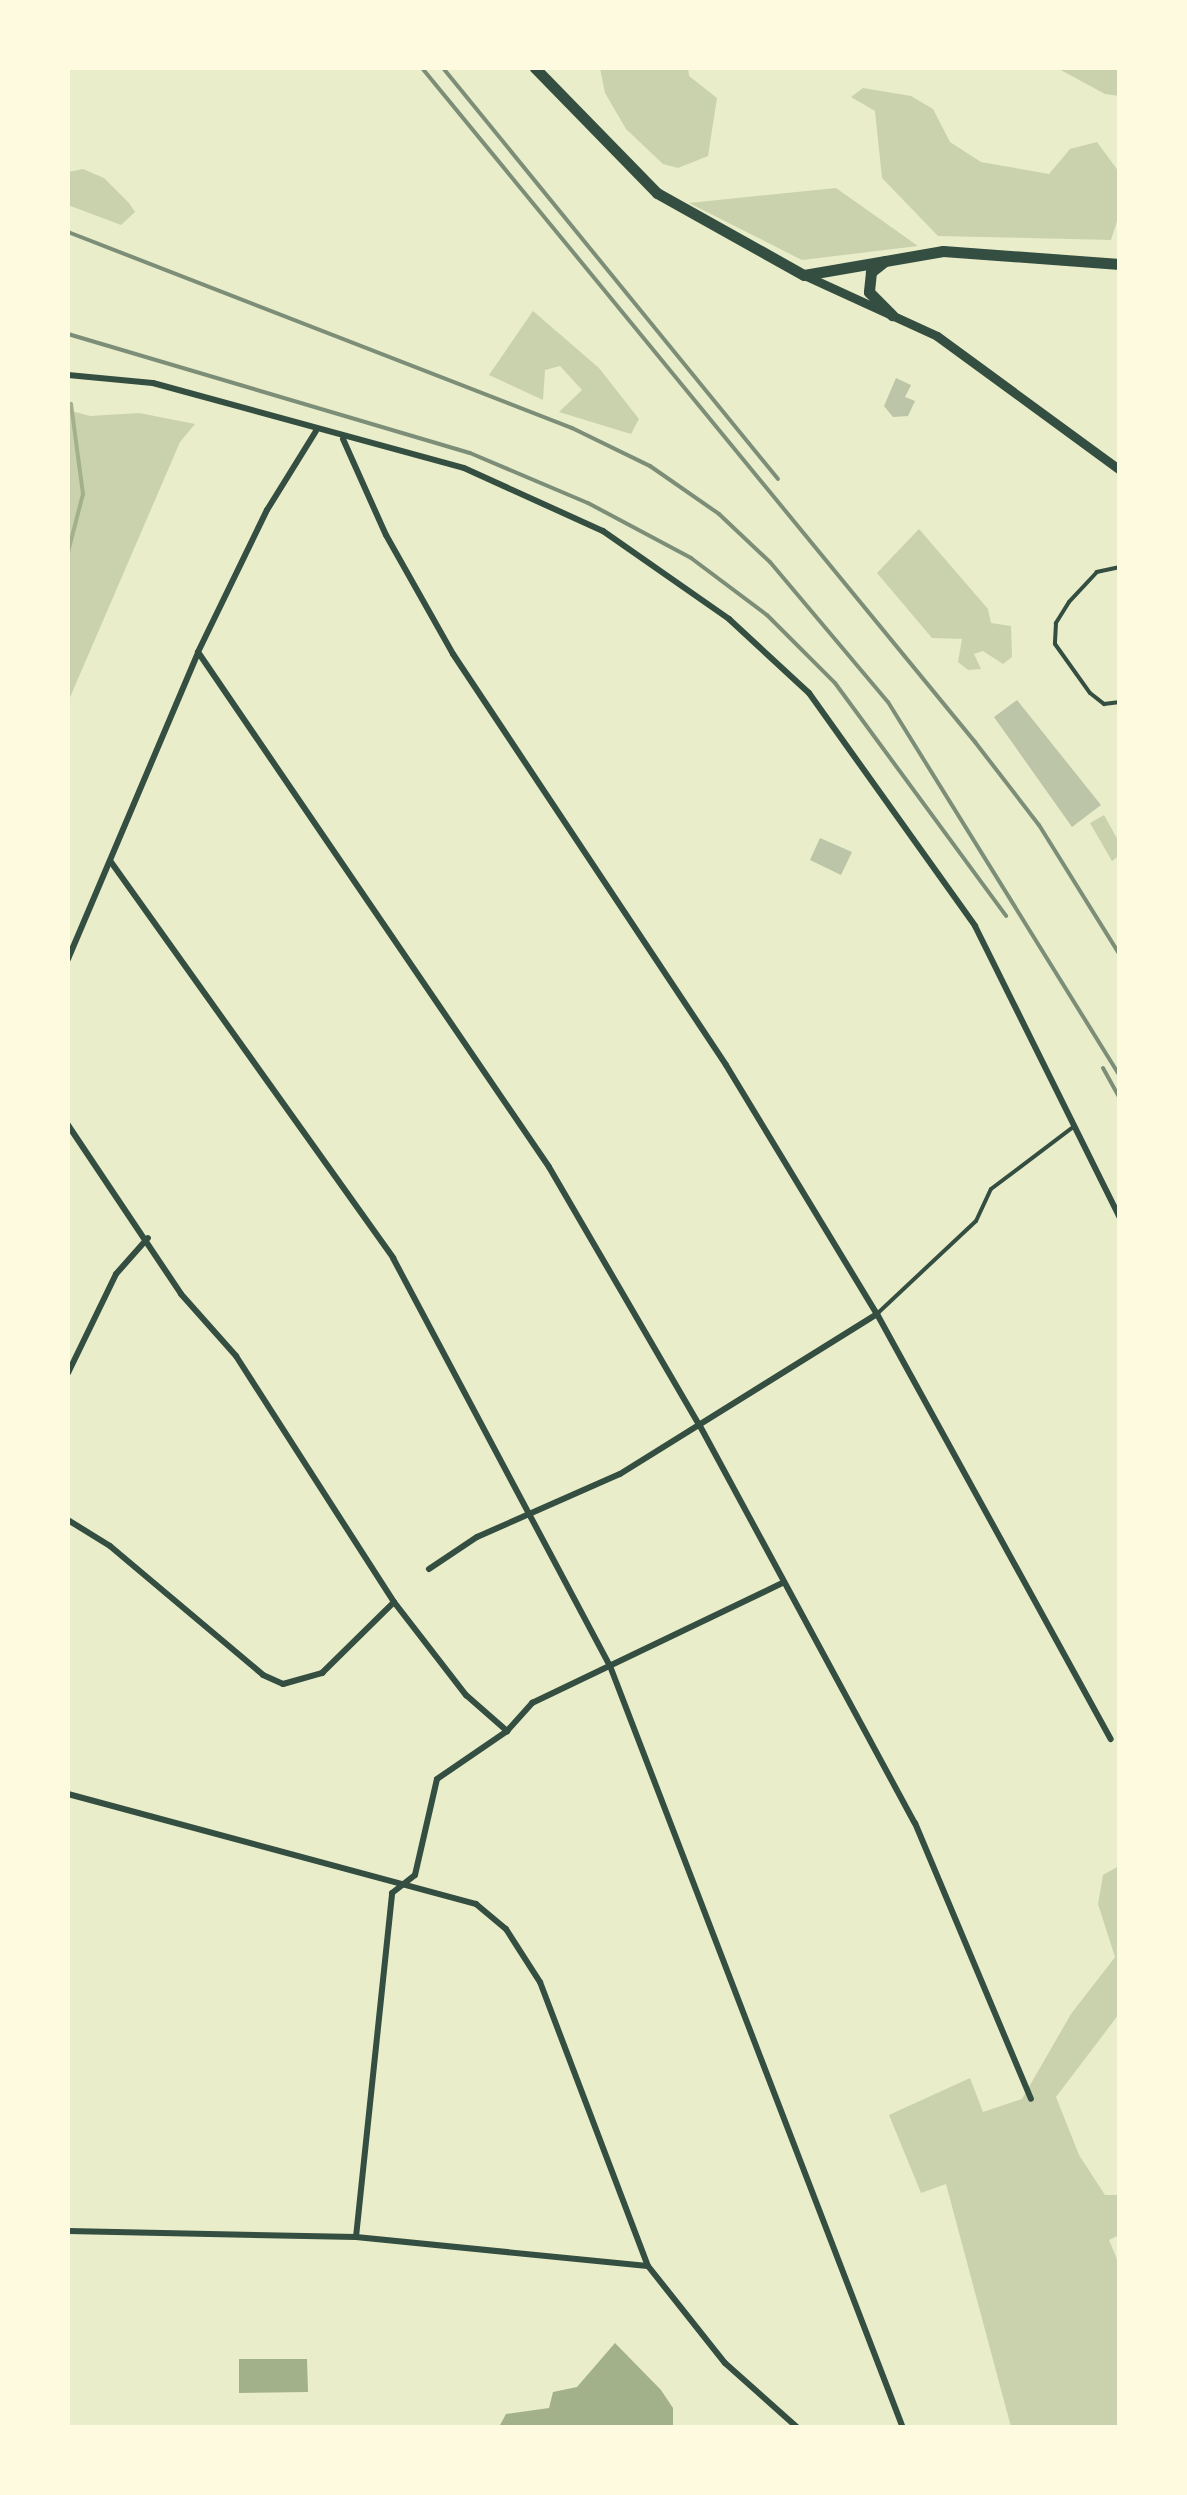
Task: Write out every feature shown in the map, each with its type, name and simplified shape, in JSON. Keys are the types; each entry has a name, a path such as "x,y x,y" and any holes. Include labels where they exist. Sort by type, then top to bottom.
{"highway":[{"path":"535,68 657,192 804,275 891,258 976,252 1120,264"},
{"path":"891,258 872,272 869,292 892,315"}],"main road":[{"path":"804,275 892,315 984,365 1120,470"}],"street":[{"path":"68,375 153,383 342,439 464,468 553,507 680,580 750,636 819,706 976,926 1072,1128 1120,1218"},
{"path":"68,958 198,652 267,510 316,431"},
{"path":"342,439 386,535 453,654 726,1065 877,1314 1110,1739"},
{"path":"198,652 538,1151 700,1426 915,1823 1031,2099"},
{"path":"111,862 393,1258 610,1666 903,2428"},
{"path":"68,1124 148,1237 181,1294 236,1356 394,1602 466,1694 507,1731"},
{"path":"68,1373 116,1274 148,1237"},
{"path":"429,1568 528,1512 620,1474 877,1314"},
{"path":"68,1520 110,1546 263,1675 283,1684 322,1673 394,1602"},
{"path":"356,2237 392,1893 415,1875 437,1779 507,1731 532,1703 782,1583"},
{"path":"68,1794 476,1904 506,1929 540,1982 648,2266 725,2363 798,2428"},
{"path":"68,2230 356,2237 648,2266"}],"lane":[{"path":"1120,567 1097,572 1069,602 1056,623 1056,644 1090,693 1104,704 1120,702"},
{"path":"877,1314 976,1221 991,1188 1072,1128"}],"shaded area":[{"path":"600,68 688,68 689,76 717,98 708,156 678,168 663,164 626,129 605,93"},
{"path":"1057,68 1119,68 1119,96 1105,94"},
{"path":"863,88 911,96 933,109 950,142 981,162 1049,174 1070,149 1097,142 1119,172 1119,215 1111,240 938,236 882,178 875,111 851,97"},
{"path":"83,169 104,178 129,203 135,212 121,225 68,205 68,172"},
{"path":"836,188 918,246 802,260 689,203"},
{"path":"533,311 599,368 639,419 631,434 559,412 582,390 560,366 545,370 543,400 489,375"},
{"path":"68,410 90,416 139,413 195,424 180,442 68,702"},
{"path":"919,529 988,609 991,623 1011,626 1012,657 1003,664 983,651 974,654 981,669 968,670 958,662 962,639 932,638 877,573"},
{"path":"1104,815 1119,842 1119,856 1112,861 1090,823"},
{"path":"1119,1866 1119,2014 1056,2097 1079,2155 1105,2195 1119,2195 1119,2235 1109,2240 1119,2264 1119,2427 1011,2427 946,2184 921,2193 889,2115 970,2078 983,2112 1022,2099 1071,2014 1115,1957 1098,1904 1103,1875"},
{"path":"615,2343 661,2390 673,2408 673,2427 499,2427 506,2414 549,2408 553,2392 577,2387"},
{"path":"239,2359 307,2359 308,2392 239,2393"}],"building":[{"path":"896,378 911,385 905,397 915,401 908,416 893,417 884,406"},
{"path":"1017,700 1101,805 1072,827 994,717"},
{"path":"820,838 852,852 841,875 810,860"}],"waterway":[{"path":"68,552 83,494 71,404"}],"railway":[{"path":"422,68 975,742 1039,825 1120,955"},
{"path":"443,68 778,479"},
{"path":"68,232 572,428 650,466 719,514 770,562 888,702 1120,1076"},
{"path":"68,334 470,453 588,503 691,558 767,615 835,683 1006,916"},
{"path":"1103,1068 1120,1099"}]}
